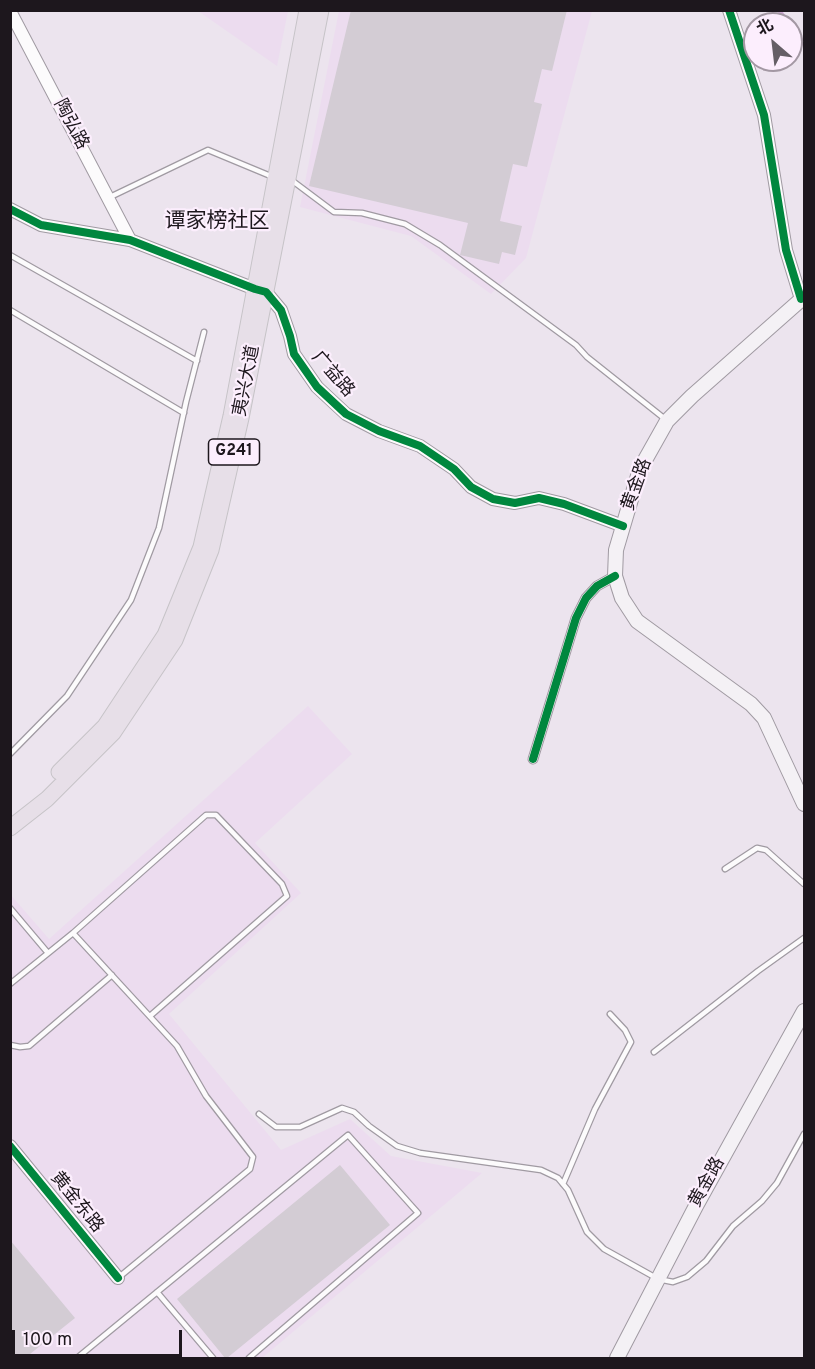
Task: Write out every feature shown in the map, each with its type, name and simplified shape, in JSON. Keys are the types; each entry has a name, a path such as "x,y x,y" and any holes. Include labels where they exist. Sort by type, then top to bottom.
{"highway":[{"name":"夷兴大道","path":"282,178 307,10"},
{"name":"夷兴大道","path":"10,815 40,791 105,726 165,635 201,547 321,10"},
{"name":"夷兴大道","path":"10,828 47,799 113,733 175,640 211,550 241,418 260,290"}],"main road":[{"name":"黄金路","path":"803,298 667,421 640,469 616,550 615,576 622,598 637,621 751,704 764,718 804,804"},
{"name":"黄金路","path":"618,1359 702,1194 804,1011"}],"street":[{"path":"729,10 764,115 786,250 803,298"},
{"name":"陶弘路","path":"10,11 130,240"},
{"path":"10,208 41,225 130,240 260,290"},
{"name":"广益路","path":"260,290 281,310 294,354 317,387 346,414 379,431 420,446 454,468 471,487 493,499 515,502 539,498 564,504 623,526"},
{"path":"533,759 576,618 586,598 597,586 615,576"},
{"name":"黄金东路","path":"10,1146 118,1278"}],"lane":[{"path":"108,198 208,150 282,178 334,212 362,213 405,224 440,245 576,345 667,421"},
{"path":"10,255 197,362"},
{"path":"10,310 184,413"},
{"path":"10,754 67,696 131,600 159,528 204,332"},
{"path":"10,984 74,933 206,815 216,815 282,884 287,896 150,1016"},
{"path":"725,869 757,848 766,850 804,884"},
{"path":"10,908 48,953"},
{"path":"74,933 177,1046 206,1096 253,1157 250,1169 118,1278"},
{"path":"654,1052 804,938"},
{"path":"10,1045 29,1046 112,975"},
{"path":"563,1184 595,1109 631,1042 625,1030 610,1014"},
{"path":"259,1114 276,1127 300,1127 342,1108 354,1112 397,1146 420,1153 541,1170 558,1178 568,1190 587,1232 604,1249 658,1279 673,1282 687,1277 706,1262 734,1226 762,1201 777,1183 804,1134"},
{"path":"77,1359 348,1135 417,1213 249,1359"},
{"path":"158,1292 213,1359"}],"shaded area":[{"path":"198,11 288,11 277,66"},
{"path":"339,11 592,11 526,258 491,294 411,236 300,207"},
{"path":"308,706 352,754 255,843 301,893 169,1014 281,1150 350,1119 391,1156 482,1173 262,1358 11,1358 10,894 49,939"}],"building":[{"path":"351,10 567,10 552,71 542,69 534,102 542,104 527,167 513,164 500,221 522,226 515,255 502,252 499,264 460,255 468,223 309,186"},
{"path":"340,1165 390,1225 225,1358 177,1299"},
{"path":"10,1240 75,1318 25,1358 10,1358"}],"cycle path":[{"path":"729,10 764,115 786,250 801,299"},
{"path":"10,209 41,225 130,240 266,292 281,310 294,354 317,387 346,414 379,431 420,446 454,469 471,487 493,499 515,503 539,498 564,504 623,526"},
{"path":"533,759 576,618 586,598 597,586 615,576"},
{"path":"10,1146 118,1278"}],"district":[{"name":"谭家榜社区","path":"217,223"}]}
